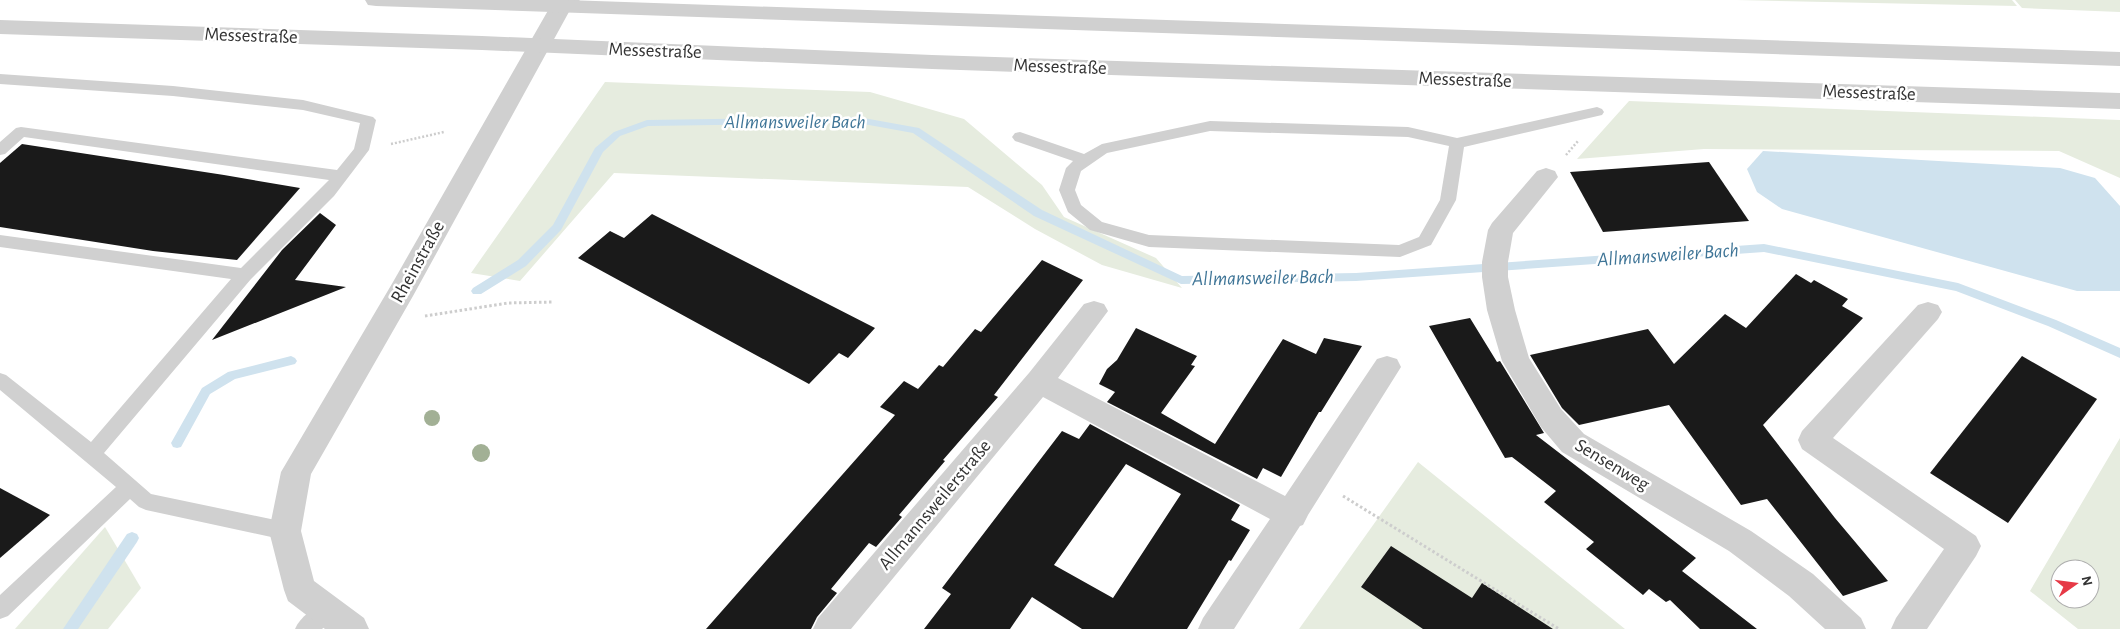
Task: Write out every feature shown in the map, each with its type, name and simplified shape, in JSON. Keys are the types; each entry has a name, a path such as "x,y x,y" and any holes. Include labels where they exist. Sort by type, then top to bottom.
{"street":[{"path":"376,0 565,3 710,12 2120,59"},
{"path":"688,0 710,12"},
{"name":"Rheinstraße","path":"285,531 296,472 403,289 538,46 565,3"},
{"name":"Messestraße","path":"0,27 932,62 2120,101"},
{"name":"Sensenweg","path":"1546,176 1501,230 1495,270 1501,310 1516,360 1551,418 1573,442 1740,541 1801,585 1849,629"},
{"name":"Allmannsweilerstraße","path":"830,629 1039,381 1094,311"},
{"path":"1908,629 1965,546 1813,440 1928,312"},
{"path":"1215,629 1388,367"},
{"path":"1039,381 1292,515"},
{"path":"285,531 300,590 328,623"}],"lane":[{"path":"0,79 201,94 303,105 368,120 361,150 328,192 245,275 92,454"},
{"path":"1457,143 1448,200 1425,241 1400,251 1149,241 1096,226 1074,208 1067,190 1074,168 1102,149 1210,126 1408,132 1457,143 1596,112"},
{"path":"2,146 21,132 341,176"},
{"path":"1020,137 1086,160"},
{"path":"0,241 245,275"},
{"path":"0,380 92,454 146,501 285,531"},
{"path":"0,610 129,488"}],"path":[{"path":"1546,176 1575,145 1596,112"},
{"path":"398,143 444,132"},
{"path":"424,316 508,302 553,302"},
{"path":"1314,478 1559,629"}],"shaded area":[{"path":"1736,0 2012,0 2017,6"},
{"path":"2015,0 2120,0 2120,12 2022,8"},
{"path":"605,82 870,92 964,119 1042,185 1064,217 1156,258 1182,288 1102,265 1035,229 968,187 614,173 520,281 471,273"},
{"path":"1629,101 2120,120 2120,178 2059,151 1704,149 1577,159"},
{"path":"2120,438 2120,629 2078,629 2053,609 2100,609 2100,559 2050,559 2050,607 2030,591"},
{"path":"1418,462 1625,629 1299,629"},
{"path":"105,527 141,588 108,629 15,629"}],"water":[{"path":"1763,151 2060,168 2095,178 2120,206 2120,291 2077,291 1782,209 1757,192 1747,169"}],"building":[{"path":"22,144 300,188 237,260 153,251 0,227 0,163"},
{"path":"1709,162 1749,221 1603,232 1570,172"},
{"path":"320,213 336,225 295,280 346,287 212,340 282,250"},
{"path":"652,214 875,328 848,358 839,353 809,384 578,258 610,231 624,238"},
{"path":"1042,260 1083,280 994,395 998,397 943,460 945,461 899,515 902,517 876,547 869,543 831,589 837,593 817,617 811,629 706,629 895,415 880,407 904,381 918,389 939,365 943,367 975,329 981,332"},
{"path":"1796,274 1811,283 1814,280 1848,299 1842,306 1863,318 1763,425 1835,518 1888,581 1843,596 1767,499 1741,505 1669,405 1579,425 1562,408 1530,355 1648,329 1674,364 1725,314 1746,328"},
{"path":"1470,318 1497,362 1500,361 1544,433 1536,435 1696,558 1682,571 1757,629 1700,629 1670,600 1666,602 1649,589 1643,595 1586,549 1594,542 1544,502 1556,491 1512,457 1505,458 1429,326"},
{"path":"1136,328 1197,356 1191,365 1195,366 1161,413 1215,444 1283,339 1316,354 1324,338 1362,346 1321,412 1319,412 1281,477 1263,468 1257,479 1107,402 1115,392 1099,384 1107,369 1117,360"},
{"path":"2022,356 2097,399 2008,523 1930,473"},
{"path":"1090,424 1240,505 1231,520 1250,530 1231,561 1229,560 1187,629 1082,629 1032,597 1010,629 924,629 951,594 942,588 1062,431 1079,439","holes":["1126,464 1181,494 1113,598 1054,565"]},
{"path":"0,488 50,515 0,558"},
{"path":"1391,546 1472,598 1482,583 1553,629 1423,629 1361,587"}],"waterway":[{"name":"Allmansweiler Bach","path":"477,291 522,263 557,227 599,150 617,134 647,123 858,120 916,130 1038,213 1181,280 1356,277 1764,248 1958,287 2052,323 2120,353"},
{"name":"Allmansweiler Bach","path":"177,443 206,391 232,375 291,361"},
{"name":"Allmansweiler Bach","path":"70,629 132,538"}]}
